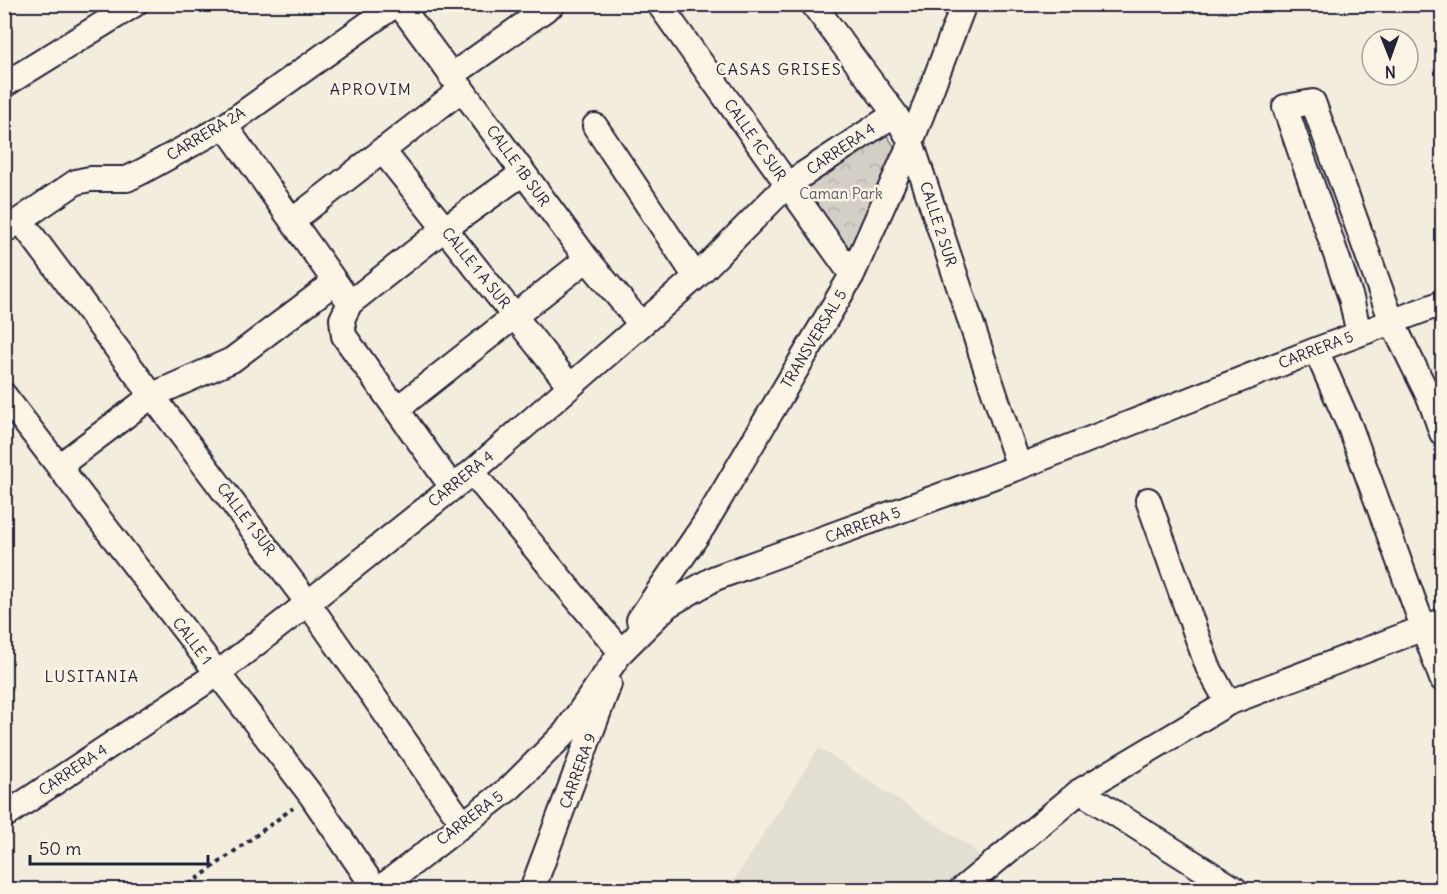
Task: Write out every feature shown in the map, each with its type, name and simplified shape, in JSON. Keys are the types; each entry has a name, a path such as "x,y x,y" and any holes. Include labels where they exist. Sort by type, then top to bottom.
{"street":[{"path":"4,85 135,4"},
{"name":"CALLE 1B SUR","path":"398,4 587,260 641,324"},
{"name":"CARRERA 2A","path":"13,226 76,182 90,179 127,179 225,126 398,4"},
{"path":"292,221 382,150 457,82 553,4"},
{"name":"CALLE 1C SUR","path":"658,4 852,275"},
{"name":"CALLE 2 SUR","path":"813,4 895,114 911,142 1019,467"},
{"name":"TRANSVERSAL 5","path":"621,652 656,593 704,525 852,275 911,142 964,4"},
{"path":"1359,334 1351,298 1285,107 1313,102 1392,322 1430,399 1443,433"},
{"name":"CARRERA 4","path":"4,816 217,674 308,603 472,472 570,387 696,277 787,185 895,114"},
{"path":"225,126 350,303"},
{"path":"595,126 696,277"},
{"name":"CALLE 1 A SUR","path":"382,150 570,387"},
{"path":"452,487 344,336 342,319 350,303 444,229 524,173"},
{"name":"CALLE 1 SUR","path":"13,226 153,394 308,603 463,824"},
{"path":"397,409 587,260"},
{"path":"59,466 153,394 232,360 334,282"},
{"name":"CARRERA 5","path":"377,890 511,787 565,733 621,652 668,605 715,579 1019,467 1316,350 1443,303"},
{"path":"1316,350 1434,624 1443,679"},
{"name":"CALLE 1","path":"4,394 13,424 59,466 311,795 377,890"},
{"path":"472,472 621,652"},
{"path":"1148,500 1208,667 1228,703"},
{"path":"961,890 1080,791 1228,703 1434,624"},
{"name":"CARRERA 9","path":"532,890 621,652"},
{"path":"1080,791 1236,890"}],"path":[{"path":"182,890 311,795"}],"shaded area":[{"path":"819,748 972,848 1001,877 988,890 728,890"}],"green space":[{"name":"Caman Park","path":"885,133 897,150 845,257 794,184"}],"district":[{"name":"CASAS GRISES","path":"779,69"},
{"name":"APROVIM","path":"371,89"},
{"name":"LUSITANIA","path":"92,676"}]}
